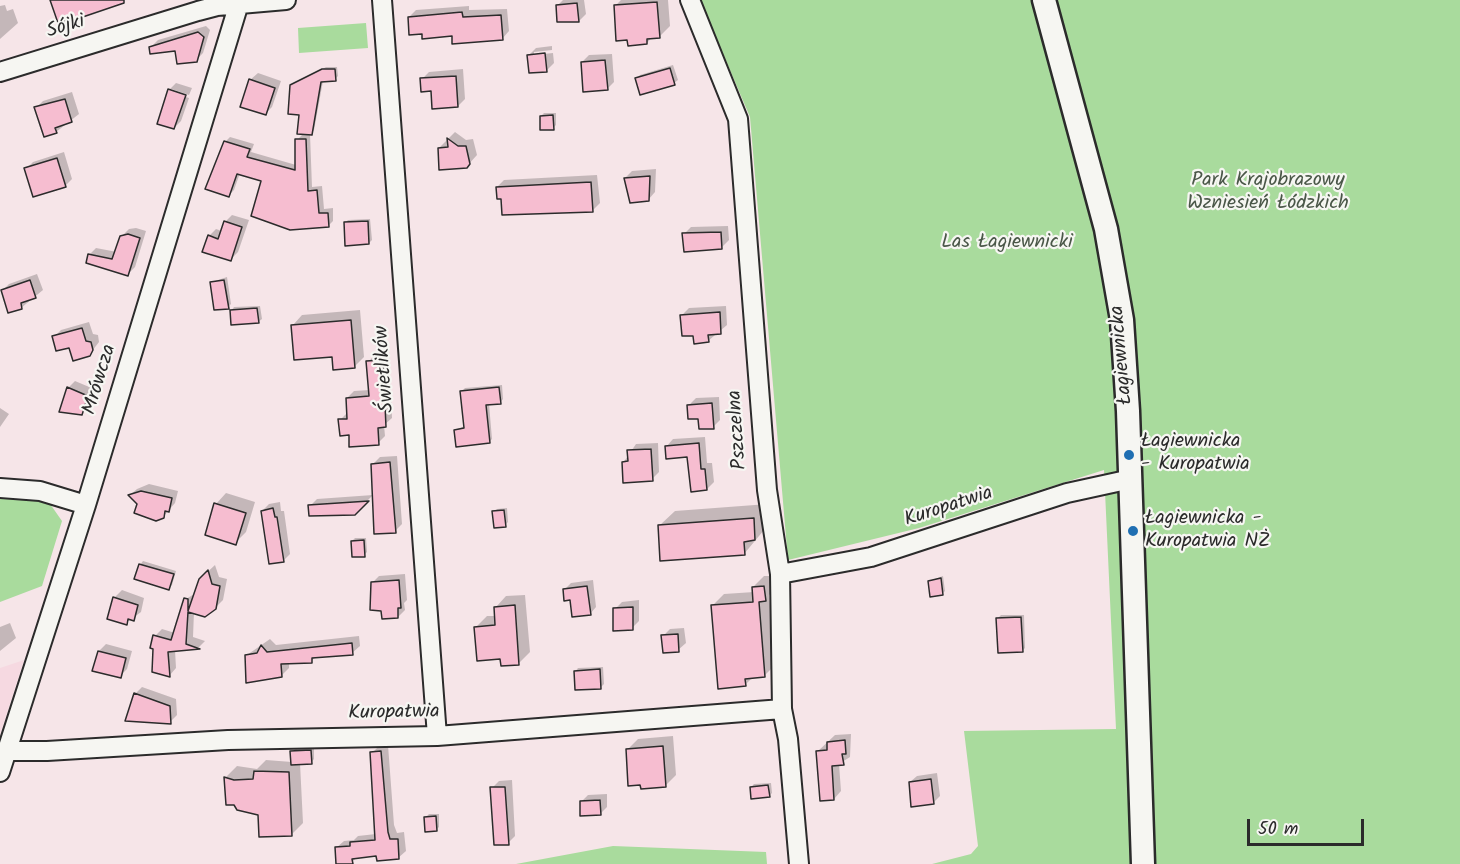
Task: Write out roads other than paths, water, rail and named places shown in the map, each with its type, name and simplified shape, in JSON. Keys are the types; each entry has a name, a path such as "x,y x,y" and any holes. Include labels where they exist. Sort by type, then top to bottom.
{"street":[{"name":"Sójki","path":"0,72 198,11 239,2 286,0"},
{"name":"Świetlików","path":"382,0 437,736"},
{"name":"Pszczelna","path":"690,0 738,119 766,490 780,574 782,709 788,739 799,864"},
{"name":"Łagiewnicka","path":"1044,0 1110,247 1125,356 1143,864"},
{"name":"Mrówcza","path":"0,772 86,505 239,2"},
{"name":"Kuropatwia","path":"780,574 871,557 1067,493 1131,479"},
{"path":"0,488 40,491 86,505"},
{"name":"Kuropatwia","path":"7,751 47,751 228,740 437,736 782,709"}],"place":[{"name":"Łagiewnicka - Kuropatwia","path":"1129,455"},
{"name":"Łagiewnicka - Kuropatwia NŻ","path":"1133,531"}],"park label":[{"name":"Park Krajobrazowy Wzniesień Łódzkich","path":"1268,194"},
{"name":"Las Łagiewnicki","path":"1007,244"}]}
